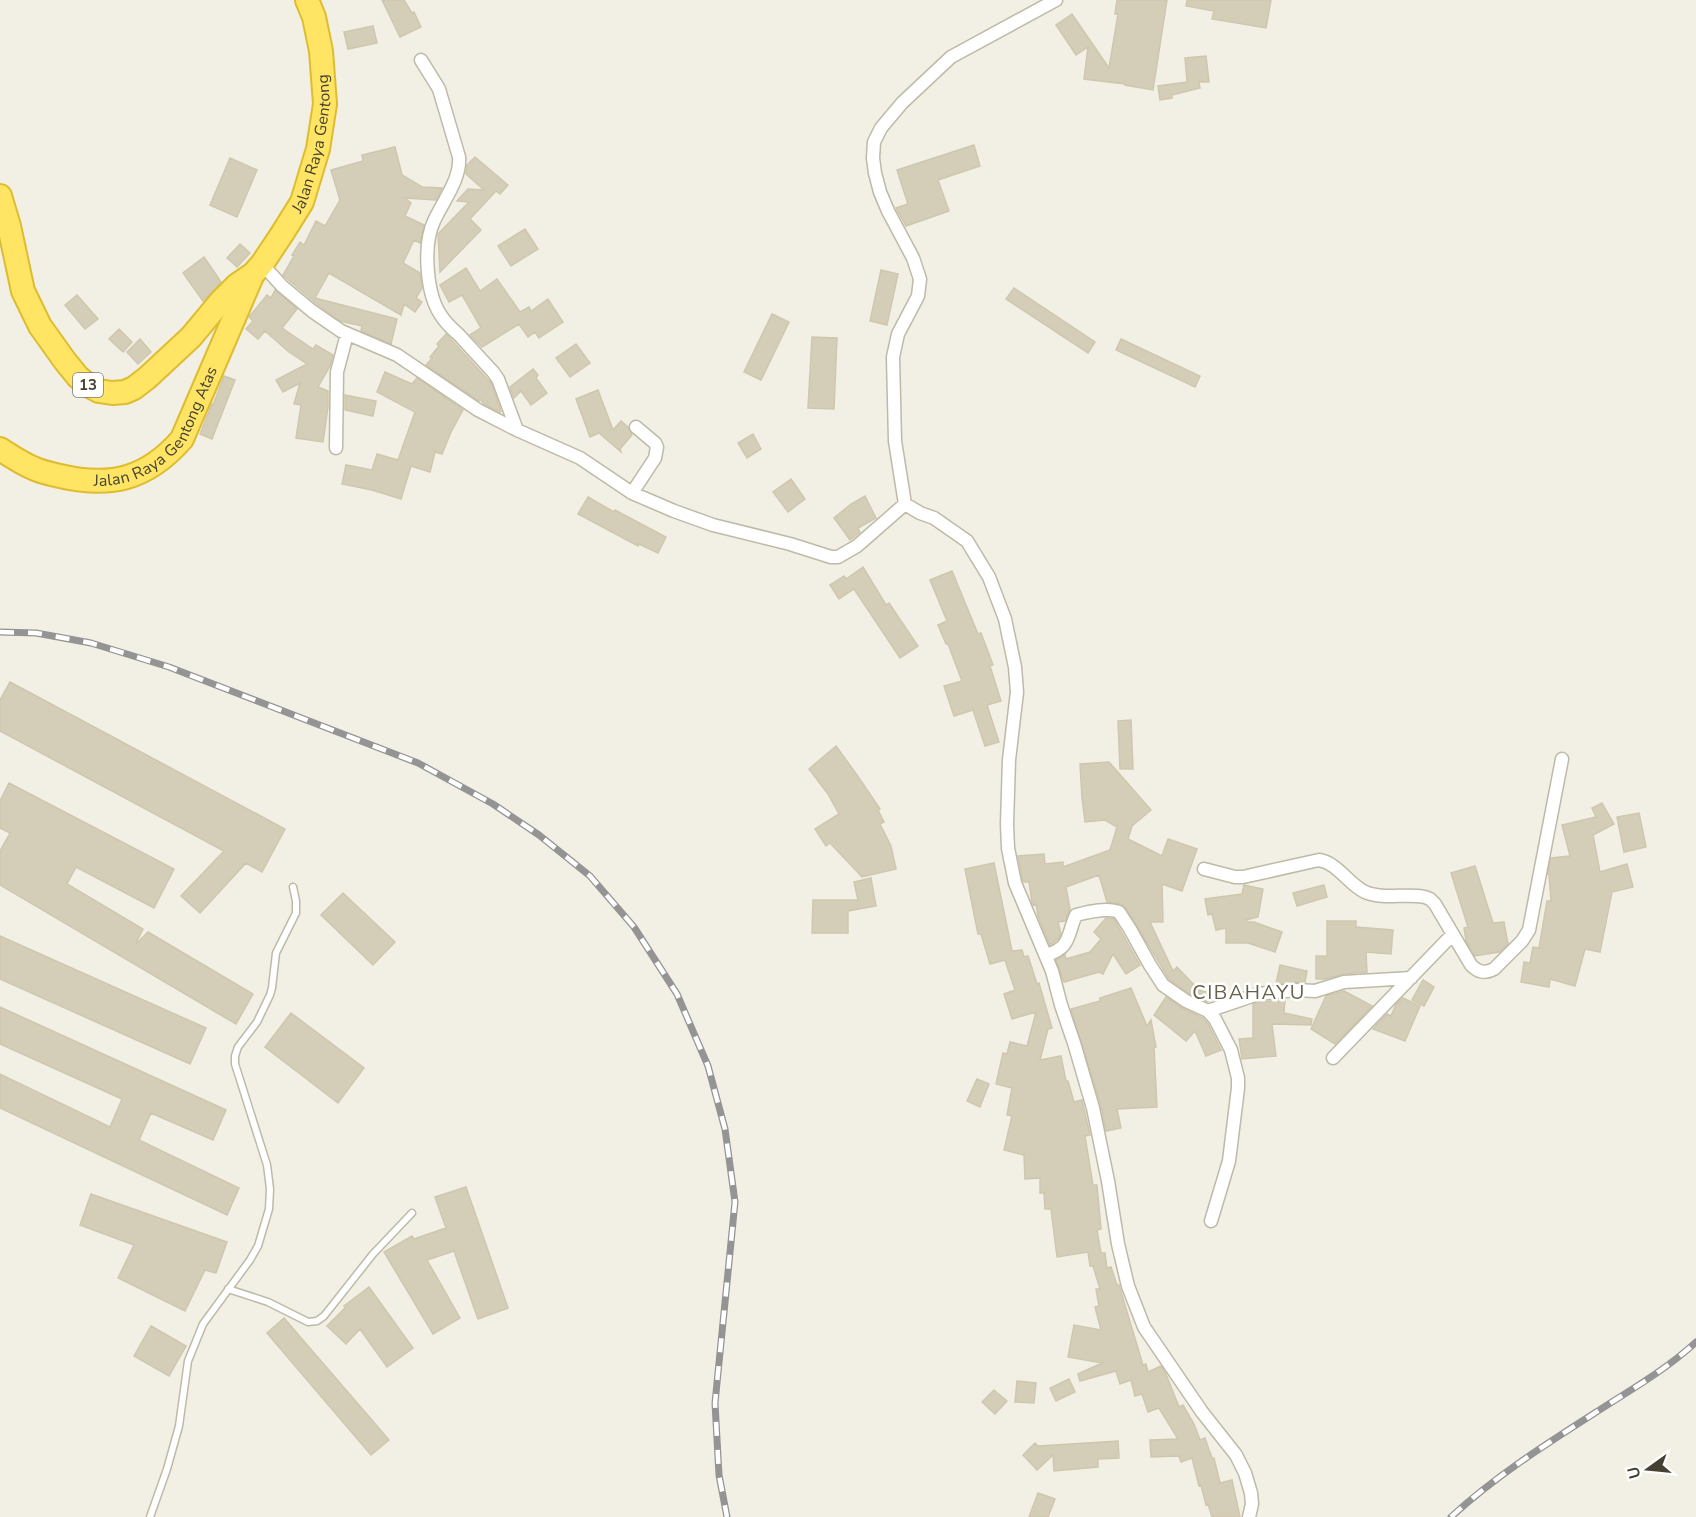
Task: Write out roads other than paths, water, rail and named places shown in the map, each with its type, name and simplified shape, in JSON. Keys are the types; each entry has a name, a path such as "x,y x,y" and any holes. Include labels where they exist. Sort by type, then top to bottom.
{"highway":[{"name":"Jalan Raya Gentong","path":"258,269 302,202 318,149 325,104 324,72 318,34 307,0"},
{"name":"13","path":"0,196 23,291 32,311 65,362 78,377 99,391 125,392 147,378 190,337 229,292 258,269"},
{"name":"Jalan Raya Gentong Atas","path":"0,449 34,470 81,481 100,482 119,479 153,466 182,439 258,269"}],"street":[{"path":"905,504 895,441 893,357 898,334 918,296 920,279 913,258 880,192 873,158 874,142 881,128 902,103 951,57 1056,0"},
{"path":"421,60 439,89 460,165 430,232 428,264 432,294 441,316 494,372 517,430"},
{"path":"258,269 340,331 397,355 478,410 580,459 632,493 713,525 790,544 831,558 838,557 857,546 905,504"},
{"path":"336,448 337,372 347,334"},
{"path":"632,493 657,452 655,443 636,427"},
{"path":"905,504 934,518 967,541 989,577 1005,619 1015,667 1017,692 1009,760 1007,824 1008,848 1015,883 1052,971 1093,1108 1128,1286 1144,1327 1202,1412 1236,1455 1251,1493 1252,1504 1249,1517"},
{"path":"1204,869 1243,877 1310,861 1325,861 1365,892 1380,896 1419,896 1430,899 1471,965 1482,972 1494,969 1527,936 1532,922 1562,759"},
{"path":"1046,955 1058,951 1066,943 1076,915 1116,910 1163,985 1186,1001 1208,1011 1215,1019 1231,1050 1238,1078 1238,1088 1229,1161 1211,1221"},
{"path":"1333,1058 1452,935"},
{"path":"1208,1011 1258,994 1297,990 1315,991 1344,982 1411,978"}],"lane":[{"path":"150,1517 179,1426 188,1361 203,1324 258,1246 269,1209 270,1189 267,1165 235,1064 235,1056 238,1047 256,1022 270,995 276,953 296,913 297,901 293,886"},
{"path":"228,1289 268,1302 304,1321 311,1323 317,1321 324,1316 373,1254 412,1213"}],"railway":[{"path":"0,632 36,633 91,643 169,667 418,763 493,804 539,835 590,876 634,927 677,994 708,1066 725,1129 735,1202 715,1403 719,1475 727,1517"},
{"path":"1451,1517 1505,1473 1650,1377 1696,1342"}],"district":[{"name":"CIBAHAYU","path":"1249,992"}]}
